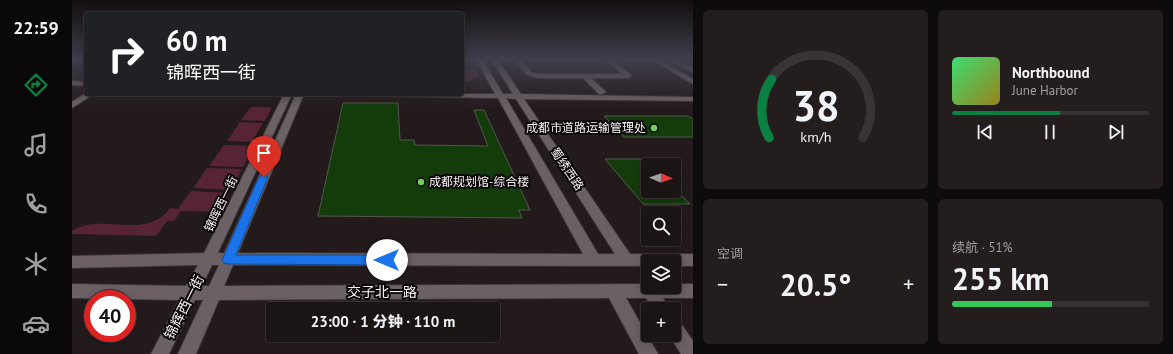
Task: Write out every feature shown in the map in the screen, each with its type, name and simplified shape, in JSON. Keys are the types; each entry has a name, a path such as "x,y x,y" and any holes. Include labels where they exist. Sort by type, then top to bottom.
{"street":[{"name":"蜀绣西路","path":"488,76 594,260"},
{"name":"蜀绣西路","path":"505,76 626,260"},
{"path":"536,76 586,77 628,76"},
{"path":"682,76 693,82"},
{"path":"586,77 602,92"},
{"path":"72,83 84,84"},
{"path":"72,89 84,90"},
{"path":"464,90 498,93"},
{"path":"464,93 693,93"},
{"path":"516,93 693,99"},
{"path":"72,106 87,96"},
{"name":"锦晖西一街","path":"208,260 287,96"},
{"path":"228,260 299,96"},
{"path":"72,262 208,260 693,260"},
{"name":"锦辉西一街","path":"160,354 208,260"},
{"name":"锦辉西一街","path":"187,354 228,260"},
{"name":"交子北一路","path":"72,291 190,293 641,291"},
{"name":"交子北一路","path":"681,291 693,291"},
{"path":"614,292 649,354"},
{"path":"681,339 691,354"}],"shaded area":[{"path":"464,76 479,76 479,76 464,82"},
{"path":"251,107 272,107 265,121 241,120"},
{"path":"240,122 263,123 252,142 227,141"},
{"path":"224,145 254,146 243,167 209,166"},
{"path":"207,168 242,169 231,190 193,188"},
{"path":"191,191 229,193 220,212 181,211 174,221 167,221 156,236 72,234 72,231 84,226 96,224 136,225 148,223 160,218 170,208 178,209"}],"building":[{"name":"成都规划馆-综合楼","path":"343,103 398,103 400,140 414,140 415,145 488,146 474,110 484,110 530,210 519,210 522,218 318,216"},
{"name":"成都市道路运输管理处","path":"604,116 688,116 693,119 693,137 624,137"},
{"path":"605,159 641,159 641,198 681,198 681,195 690,204 643,204"}],"place":[{"name":"成都市道路运输管理处","path":"654,128"},
{"name":"成都规划馆-综合楼","path":"421,182"}],"route":[{"path":"264,177 228,260 387,260"}]}
